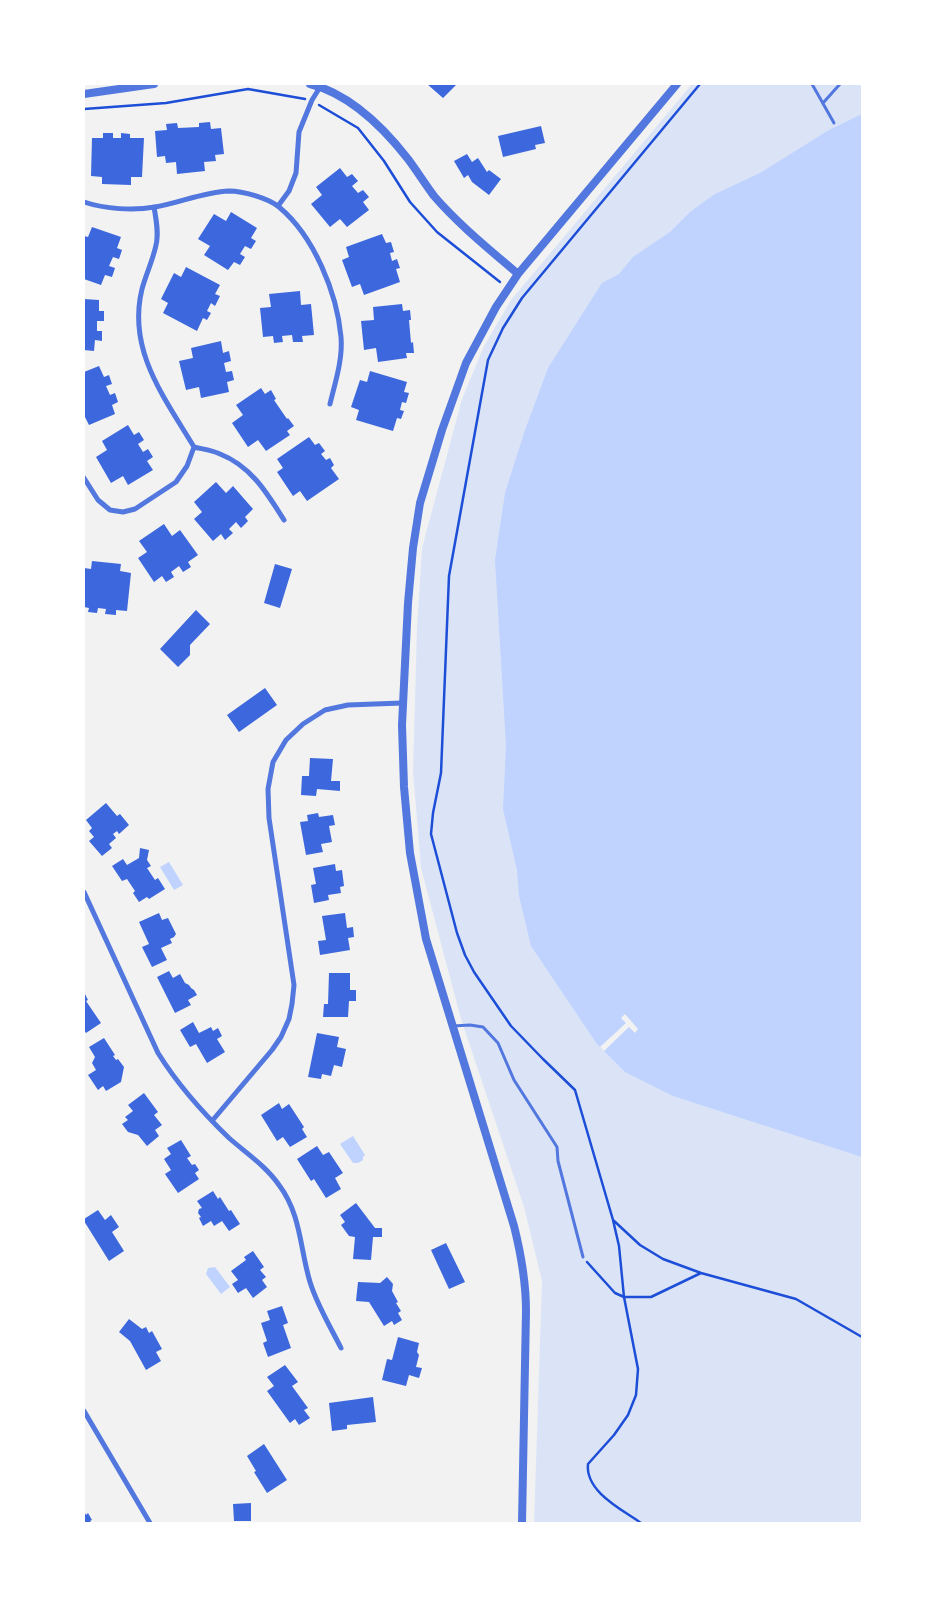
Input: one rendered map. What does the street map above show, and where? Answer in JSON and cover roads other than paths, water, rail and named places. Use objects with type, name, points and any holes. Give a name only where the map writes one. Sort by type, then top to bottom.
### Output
[{"type":"street","points":[[84,94],[154,84]]},
{"type":"street","points":[[310,84],[321,85],[366,114],[385,131],[409,160],[434,196],[464,227],[518,274]]},
{"type":"street","points":[[522,1523],[526,1285],[521,1253],[426,939],[410,853],[404,787],[402,703],[413,548],[420,503],[439,437],[466,362],[496,307],[518,274],[677,84]]},
{"type":"street","points":[[278,206],[289,190],[296,173],[299,132],[312,100],[321,85]]},
{"type":"street","points":[[84,202],[93,205],[123,208],[154,207],[230,191],[246,193],[278,206],[313,248],[324,272],[338,317],[342,339],[330,404]]},
{"type":"street","points":[[154,207],[157,225],[157,244],[142,289],[138,315],[141,343],[148,368],[194,447],[220,454],[237,463],[253,475],[284,520]]},
{"type":"street","points":[[84,478],[98,500],[110,510],[123,512],[135,509],[176,482],[188,466],[194,447]]},
{"type":"street","points":[[212,1121],[281,1037],[289,1019],[292,1004],[294,985],[269,818],[268,789],[273,762],[286,740],[303,724],[325,710],[348,705],[402,703]]},
{"type":"street","points":[[84,892],[158,1053],[172,1076],[212,1121],[264,1167],[279,1184],[289,1200],[296,1217],[311,1284],[322,1311],[342,1348]]},
{"type":"street","points":[[84,1411],[150,1523]]},
{"type":"lane","points":[[812,84],[834,123]]},
{"type":"lane","points":[[824,103],[840,84]]},
{"type":"lane","points":[[453,1026],[470,1025],[483,1027],[498,1042],[514,1080],[556,1147],[583,1257]]},
{"type":"water","points":[[862,114],[862,1157],[673,1096],[625,1072],[597,1044],[531,946],[519,896],[517,870],[503,809],[506,746],[495,560],[505,493],[525,430],[548,368],[602,283],[619,274],[633,257],[670,232],[690,212],[715,194],[760,173],[829,130]]},
{"type":"water","points":[[169,862],[183,885],[174,890],[160,867]]},
{"type":"water","points":[[353,1136],[365,1155],[363,1160],[358,1163],[353,1163],[340,1144]]},
{"type":"water","points":[[215,1267],[230,1287],[221,1294],[206,1274],[208,1268]]}]
